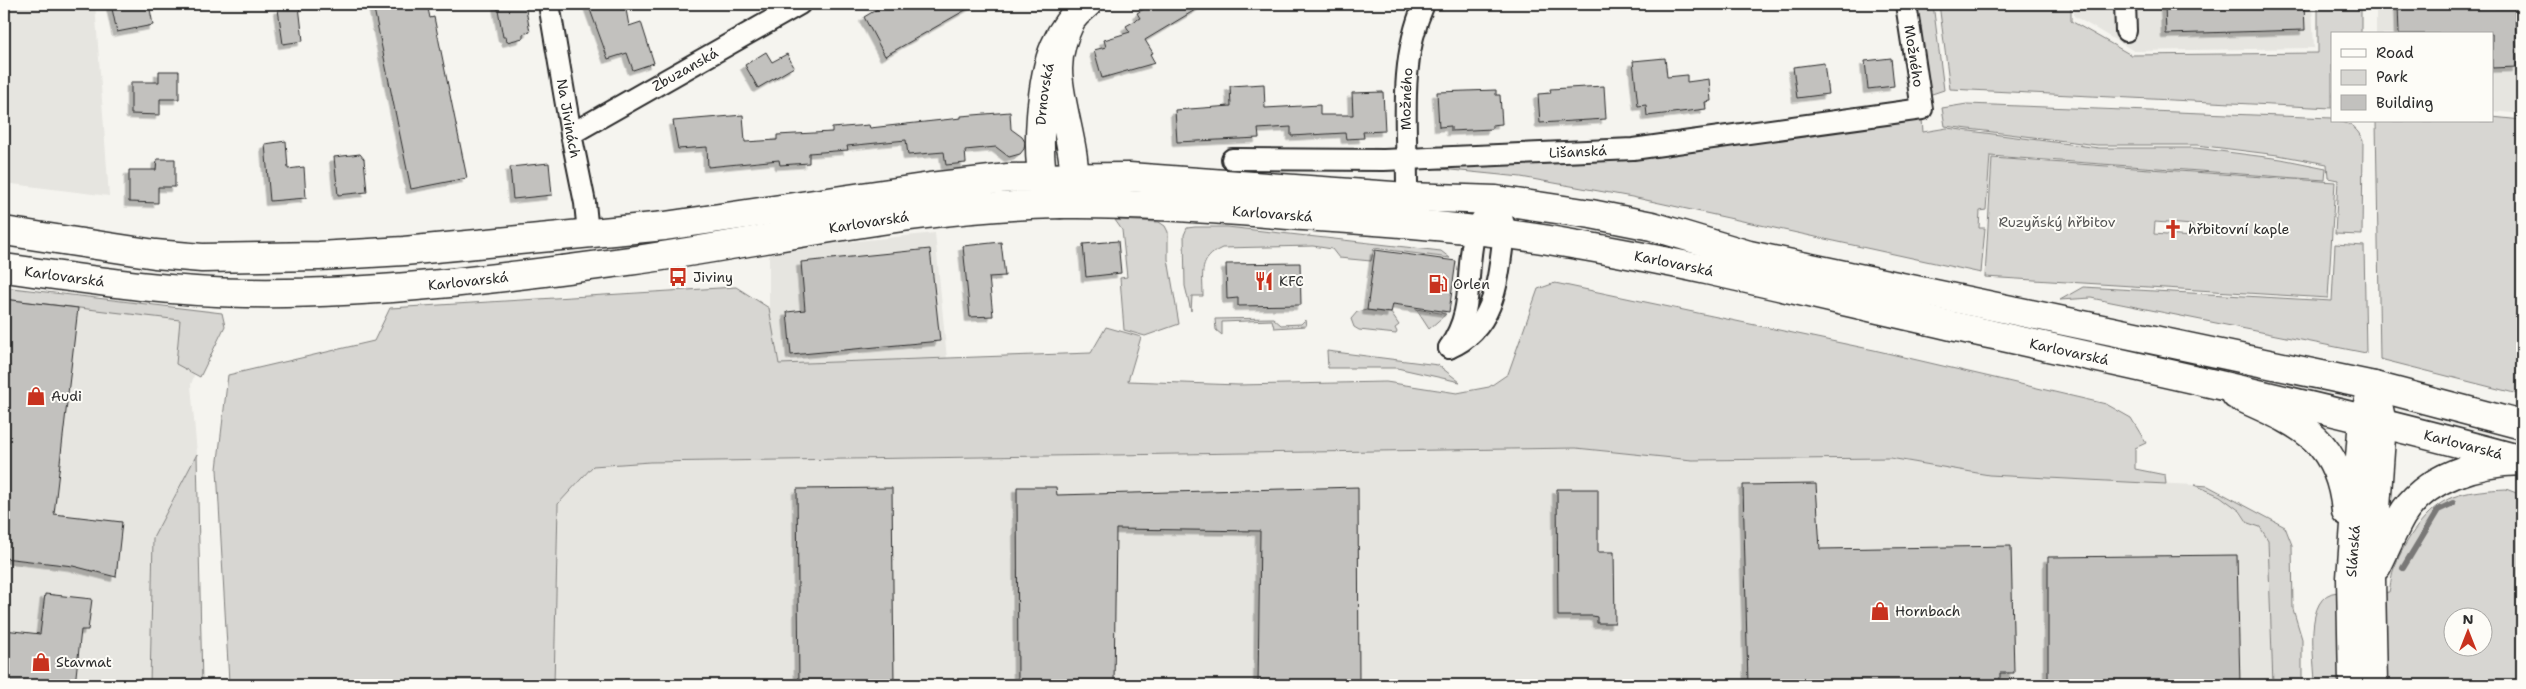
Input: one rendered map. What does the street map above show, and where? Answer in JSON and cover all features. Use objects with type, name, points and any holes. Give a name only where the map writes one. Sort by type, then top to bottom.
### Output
[{"type":"main road","name":"Drnovská","points":[[1074,176],[1061,100],[1058,69],[1061,46],[1080,11]]},
{"type":"main road","name":"Drnovská","points":[[1060,204],[1048,194],[1044,176],[1041,134],[1046,78],[1055,45],[1080,11]]},
{"type":"main road","name":"Karlovarská","points":[[4,231],[155,254],[257,258],[404,251],[737,217],[930,187],[1044,176],[1129,177],[1407,197],[1496,200],[1591,214],[1652,226],[1749,255],[2374,386],[2522,425]]},
{"type":"main road","points":[[1060,204],[1071,193],[1074,176]]},
{"type":"main road","name":"Karlovarská","points":[[4,268],[166,289],[242,293],[334,291],[490,279],[632,260],[922,215],[997,207],[1060,204],[1212,209],[1406,223],[1504,233],[1640,257],[2207,381],[2373,421],[2522,460]]},
{"type":"main road","points":[[2207,381],[2294,422],[2309,432],[2331,457],[2343,487],[2361,578]]},
{"type":"main road","name":"Slánská","points":[[2353,685],[2374,386]]},
{"type":"main road","points":[[2361,578],[2401,516],[2429,488],[2440,480],[2476,467],[2522,460]]},
{"type":"main road","name":"Slánská","points":[[2361,578],[2373,685]]},
{"type":"street","name":"Na Jivinách","points":[[549,4],[571,134],[585,202],[588,233]]},
{"type":"street","name":"Zbuzanská","points":[[571,134],[800,4]]},
{"type":"street","name":"Možného","points":[[1407,197],[1405,98],[1408,56],[1424,4]]},
{"type":"street","name":"Možného","points":[[1906,4],[1922,109]]},
{"type":"street","points":[[2125,4],[2126,31]]},
{"type":"street","name":"Lišanská","points":[[1232,159],[1406,159],[1633,149],[1922,109]]},
{"type":"street","points":[[1496,200],[1504,224],[1504,233],[1494,295],[1475,333],[1463,342],[1449,348],[1458,336],[1468,303],[1475,231],[1496,200]]},
{"type":"shaded area","points":[[4,4],[95,4],[109,196],[4,183]]},
{"type":"shaded area","points":[[2074,4],[2312,4],[2314,48],[2134,51],[2074,16]]},
{"type":"shaded area","points":[[2376,4],[2522,4],[2522,114],[2494,111],[2494,32],[2376,32]]},
{"type":"shaded area","points":[[935,233],[947,359],[778,364],[769,308],[769,250]]},
{"type":"shaded area","points":[[4,289],[214,311],[191,385],[197,454],[153,538],[150,685],[4,685]]},
{"type":"shaded area","points":[[1576,448],[1692,460],[1890,458],[1989,475],[2195,485],[2207,489],[2232,504],[2248,523],[2260,527],[2268,540],[2273,685],[554,685],[558,504],[593,466],[650,462]]},
{"type":"shaded area","points":[[229,682],[441,685],[229,685]]},
{"type":"green space","points":[[1912,4],[1933,4],[1944,90],[1926,96]]},
{"type":"green space","points":[[1939,4],[2071,4],[2071,21],[2131,55],[2318,53],[2318,4],[2361,4],[2361,32],[2331,32],[2331,108],[1950,89]]},
{"type":"green space","points":[[1967,104],[2331,118],[2331,122],[2343,122],[2351,126],[2358,132],[2363,141],[2362,235],[2335,234],[2338,180],[2328,178],[2327,164],[2278,155],[2197,145],[2097,145],[1945,126],[1942,108]]},
{"type":"green space","points":[[2494,117],[2522,120],[2522,395],[2380,359],[2376,122],[2494,122]]},
{"type":"green space","points":[[1922,119],[1923,132],[1947,128],[2099,148],[2196,148],[2281,159],[2326,168],[2325,180],[1990,156],[1986,210],[1980,211],[1979,228],[1985,228],[1981,273],[1632,197],[1521,177],[1421,167]]},
{"type":"green space","name":"Ruzyňský hřbitov","points":[[1992,158],[2335,182],[2328,298],[1985,277]],"holes":[[[2155,222],[2192,225],[2191,237],[2154,234]]]},
{"type":"green space","points":[[1115,220],[1159,222],[1165,226],[1168,232],[1168,259],[1179,324],[1145,336],[1124,330],[1120,278],[1127,277],[1122,230]]},
{"type":"green space","points":[[1227,227],[1441,251],[1450,258],[1374,248],[1371,261],[1339,258],[1332,249],[1313,246],[1222,248],[1214,252],[1205,262],[1203,296],[1192,296],[1191,311],[1185,286],[1184,235],[1187,228]]},
{"type":"green space","points":[[2335,244],[2364,246],[2366,353],[2091,298],[2060,300],[2083,287],[2332,301]]},
{"type":"green space","points":[[1555,283],[1874,350],[2106,404],[2131,418],[2146,443],[2135,448],[2135,469],[2165,475],[2166,484],[1989,475],[1890,458],[1692,460],[1576,448],[650,462],[593,466],[558,504],[554,685],[229,682],[217,469],[228,375],[374,341],[390,308],[736,287],[769,308],[779,364],[1091,353],[1106,327],[1141,337],[1128,381],[1238,385],[1386,382],[1457,393],[1489,387],[1508,374],[1538,289]]},
{"type":"green space","points":[[4,287],[222,313],[225,326],[200,377],[176,364],[180,320],[4,299]]},
{"type":"green space","points":[[1416,309],[1446,314],[1429,329]]},
{"type":"green space","points":[[1367,310],[1391,313],[1399,325],[1395,328],[1396,334],[1359,330],[1354,327],[1351,319],[1357,312]]},
{"type":"green space","points":[[1273,318],[1281,325],[1301,324],[1305,320],[1306,326],[1274,328],[1272,320],[1222,322],[1222,335],[1216,330],[1215,319]]},
{"type":"green space","points":[[1327,351],[1438,365],[1460,382],[1397,368],[1328,368]]},
{"type":"green space","points":[[197,454],[202,685],[150,685],[153,538]]},
{"type":"green space","points":[[2195,485],[2208,486],[2285,527],[2292,545],[2293,609],[2302,639],[2302,685],[2273,685],[2268,540],[2260,527],[2248,523],[2240,511],[2220,496]]},
{"type":"green space","points":[[2506,489],[2519,494],[2520,518],[2515,518],[2522,519],[2522,685],[2386,685],[2381,593],[2389,592],[2399,556],[2425,517],[2434,508],[2453,497],[2479,491]]},
{"type":"green space","points":[[2338,592],[2340,685],[2315,685],[2313,630],[2315,616],[2319,604],[2327,596]]},
{"type":"building","points":[[111,4],[149,4],[153,25],[117,32]]},
{"type":"building","points":[[373,4],[427,4],[430,18],[434,17],[467,178],[411,189]]},
{"type":"building","points":[[497,4],[525,4],[530,32],[523,34],[523,38],[507,42],[506,37],[503,37]]},
{"type":"building","points":[[588,4],[625,4],[629,26],[641,22],[654,63],[633,70],[627,53],[608,59]]},
{"type":"building","points":[[886,4],[976,4],[885,56],[864,17]]},
{"type":"building","points":[[1152,4],[1205,4],[1145,40],[1153,53],[1150,54],[1155,63],[1102,78],[1094,50],[1106,47],[1104,40],[1130,32],[1126,26],[1140,18],[1137,13]]},
{"type":"building","points":[[2165,4],[2304,4],[2305,30],[2166,34]]},
{"type":"building","points":[[2398,4],[2495,4],[2495,8],[2515,8],[2517,67],[2494,68],[2494,32],[2399,32]]},
{"type":"building","points":[[299,6],[303,41],[283,44],[278,9]]},
{"type":"building","points":[[766,52],[772,62],[787,54],[794,67],[758,88],[745,65]]},
{"type":"building","points":[[1665,58],[1667,77],[1687,75],[1687,82],[1709,79],[1711,101],[1705,102],[1706,109],[1647,116],[1646,105],[1638,106],[1633,61]]},
{"type":"building","points":[[1891,58],[1894,86],[1868,89],[1865,61]]},
{"type":"building","points":[[1824,63],[1828,94],[1797,98],[1793,67]]},
{"type":"building","points":[[159,71],[179,71],[179,99],[160,99],[160,115],[131,114],[131,82],[159,82]]},
{"type":"building","points":[[1264,84],[1265,108],[1320,105],[1320,115],[1353,115],[1352,93],[1383,92],[1385,131],[1363,132],[1364,138],[1346,139],[1345,133],[1291,136],[1291,127],[1258,129],[1259,138],[1177,142],[1175,110],[1231,106],[1230,86]]},
{"type":"building","points":[[1604,86],[1606,119],[1540,123],[1538,94],[1551,93],[1550,89]]},
{"type":"building","points":[[1496,90],[1496,95],[1500,95],[1502,124],[1492,125],[1492,129],[1451,131],[1451,126],[1439,127],[1437,92]]},
{"type":"building","points":[[1010,112],[1011,129],[1022,137],[1025,142],[1024,149],[1020,154],[1009,157],[996,147],[965,150],[966,163],[946,165],[944,152],[908,155],[906,140],[847,146],[848,150],[809,153],[809,163],[780,165],[779,160],[708,167],[707,147],[678,149],[673,121],[743,115],[745,142],[777,140],[777,135],[832,132],[832,128],[869,125],[870,128],[961,118],[961,116]]},
{"type":"building","points":[[286,141],[288,169],[304,167],[306,198],[270,201],[265,144]]},
{"type":"building","points":[[360,154],[364,159],[367,192],[338,195],[334,157]]},
{"type":"building","points":[[157,159],[175,159],[175,187],[158,187],[158,203],[129,202],[129,170],[156,170]]},
{"type":"building","points":[[549,163],[552,195],[513,199],[510,167]]},
{"type":"building","points":[[1118,241],[1121,273],[1086,277],[1083,244]]},
{"type":"building","points":[[1001,242],[1005,276],[989,277],[993,316],[970,317],[963,246]]},
{"type":"building","points":[[930,249],[940,341],[791,355],[787,312],[805,310],[801,262]]},
{"type":"building","points":[[1375,250],[1456,261],[1449,312],[1393,304],[1391,313],[1367,310]]},
{"type":"building","name":"KFC","points":[[1300,263],[1301,305],[1238,306],[1238,298],[1227,299],[1226,264]]},
{"type":"building","name":"Audi","points":[[4,299],[78,308],[54,514],[122,522],[116,577],[73,566],[4,558]]},
{"type":"building","name":"Hornbach","points":[[1816,484],[1820,549],[2011,546],[2014,673],[2000,673],[2000,685],[1748,685],[1743,485]]},
{"type":"building","points":[[1017,487],[1056,487],[1057,495],[1358,487],[1359,685],[1258,685],[1260,531],[1116,529],[1114,685],[1018,685]]},
{"type":"building","points":[[892,488],[894,685],[799,685],[797,489]]},
{"type":"building","points":[[1557,489],[1598,489],[1598,552],[1614,552],[1615,623],[1597,623],[1597,617],[1593,616],[1558,616]]},
{"type":"building","points":[[2237,555],[2240,685],[2048,685],[2048,557]]},
{"type":"building","name":"Stavmat","points":[[45,594],[92,599],[88,630],[81,630],[75,685],[4,685],[4,630],[40,634]]},
{"type":"waterway","points":[[2403,568],[2438,510],[2453,503]]},
{"type":"place","name":"hřbitovní kaple","points":[[2173,229]]},
{"type":"place","name":"Jiviny","points":[[678,277]]},
{"type":"place","name":"KFC","points":[[1264,281]]},
{"type":"place","name":"Orlen","points":[[1438,284]]},
{"type":"place","name":"Audi","points":[[36,396]]},
{"type":"place","name":"Hornbach","points":[[1880,611]]},
{"type":"place","name":"Stavmat","points":[[41,662]]}]
